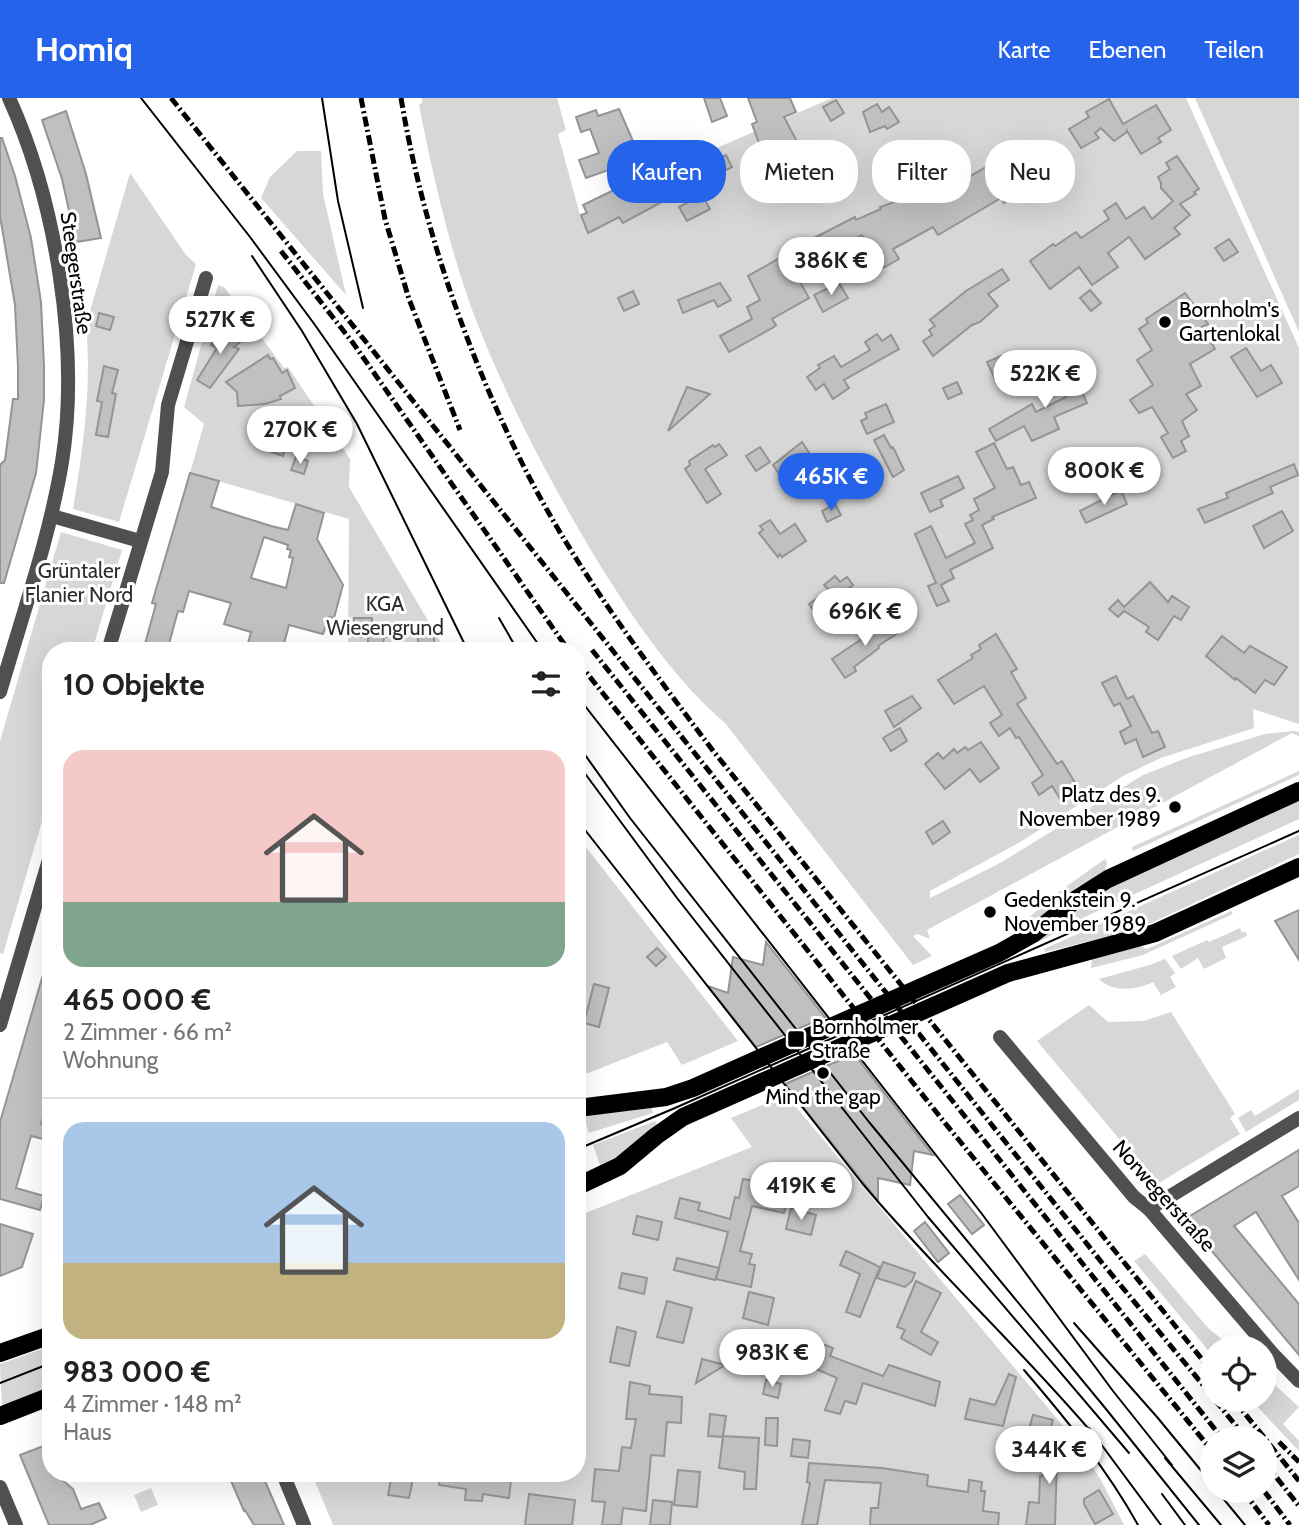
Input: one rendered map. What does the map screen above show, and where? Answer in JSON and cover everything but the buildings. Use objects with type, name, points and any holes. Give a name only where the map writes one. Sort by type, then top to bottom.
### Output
[{"type":"main road","points":[[586,1106],[666,1097],[693,1088],[999,953],[1033,934],[1078,898],[1108,879],[1299,791]]},
{"type":"main road","points":[[586,1182],[620,1166],[670,1125],[702,1108],[1008,973],[1155,933],[1299,867]]},
{"type":"main road","points":[[0,1353],[42,1338]]},
{"type":"main road","points":[[0,1416],[42,1400]]},
{"type":"street","name":"Steegerstraße","points":[[0,692],[52,516],[62,461],[67,402],[65,317],[43,195],[29,146],[9,98]]},
{"type":"street","points":[[111,642],[162,471],[169,405],[206,278]]},
{"type":"street","points":[[52,516],[139,541]]},
{"type":"street","points":[[0,1025],[6,978],[42,878]]},
{"type":"street","name":"Norwegerstraße","points":[[1000,1037],[1134,1197],[1150,1209],[1299,1381]]},
{"type":"street","points":[[1150,1209],[1299,1118]]},
{"type":"street","points":[[286,1482],[304,1525]]},
{"type":"street","points":[[0,1488],[16,1525]]},
{"type":"green space","points":[[422,98],[557,98],[566,130],[558,134],[580,215],[607,201],[726,203],[726,144],[832,98],[1186,98],[1299,348],[1299,724],[1253,709],[1254,728],[1161,758],[1123,776],[1022,841],[930,891],[930,898],[1000,863],[1143,775],[1189,757],[1265,734],[1294,731],[1299,732],[1299,736],[1292,733],[927,930],[930,939],[918,934],[913,936],[932,956],[913,965],[725,723],[687,686],[652,643],[575,523],[514,406],[474,315],[449,237],[436,185],[419,105]]},
{"type":"green space","points":[[1195,98],[1299,98],[1299,332]]},
{"type":"green space","points":[[297,151],[321,151],[323,194],[346,295],[261,198],[270,177]]},
{"type":"green space","points":[[130,173],[186,255],[196,264],[119,522],[73,509],[87,394],[86,325]]},
{"type":"green space","name":"KGA Wiesengrund","points":[[218,285],[224,287],[284,368],[288,367],[350,459],[349,487],[441,642],[348,642],[349,519],[190,473],[204,424],[184,407]]},
{"type":"green space","name":"Grüntaler Flanier Nord","points":[[61,532],[122,550],[95,642],[42,642],[42,822],[3,954],[0,953],[0,741]]},
{"type":"green space","points":[[1299,771],[1299,775],[1133,851],[1132,847]]},
{"type":"green space","points":[[1299,801],[1299,819],[1039,940],[1097,896],[1120,883]]},
{"type":"green space","points":[[1299,835],[1299,854],[1149,924],[1045,952],[1044,949]]},
{"type":"green space","points":[[586,847],[738,1041],[682,1065],[667,1042],[586,1074]]},
{"type":"green space","points":[[1105,859],[1107,863],[1104,873],[1076,888],[1037,920],[1028,924],[1025,921],[1057,893]]},
{"type":"green space","points":[[1231,911],[1233,914],[1143,955],[1091,968],[1092,959],[1138,945],[1147,949]]},
{"type":"green space","points":[[1240,928],[1247,936],[1222,947],[1226,958],[1204,969],[1198,958],[1181,969],[1172,956],[1207,940],[1209,942]]},
{"type":"green space","points":[[1165,959],[1175,973],[1170,977],[1176,987],[1161,995],[1153,982],[1125,989],[1111,987],[1099,979],[1150,965]]},
{"type":"green space","points":[[1089,1005],[1108,1022],[1144,1021],[1171,1012],[1235,1114],[1230,1118],[1240,1134],[1157,1184],[1037,1041]]},
{"type":"green space","points":[[1299,1089],[1299,1100],[1246,1132],[1238,1118],[1251,1110],[1255,1116]]},
{"type":"green space","points":[[786,1095],[1074,1439],[1101,1480],[1124,1525],[333,1525],[315,1482],[586,1482],[586,1213],[752,1147],[731,1118]]},
{"type":"green space","points":[[652,1107],[653,1113],[589,1133],[586,1114]]},
{"type":"green space","points":[[655,1121],[658,1125],[601,1168],[593,1145]]},
{"type":"green space","points":[[1145,1254],[1217,1335],[1200,1335],[1200,1340],[1134,1261]]},
{"type":"green space","points":[[42,1349],[42,1391],[2,1407],[0,1364]]},
{"type":"green space","points":[[1277,1387],[1299,1407],[1283,1424],[1299,1441],[1299,1451],[1262,1412],[1277,1412]]},
{"type":"green space","points":[[151,1488],[158,1505],[141,1512],[134,1495]]},
{"type":"tram line","points":[[141,98],[315,325],[537,642]]},
{"type":"tram line","points":[[322,98],[338,201],[363,308]]},
{"type":"tram line","points":[[252,256],[302,331],[357,424],[464,642]]},
{"type":"tram line","points":[[499,618],[513,642]]},
{"type":"tram line","points":[[586,707],[982,1214],[1113,1391],[1172,1465]]},
{"type":"tram line","points":[[586,756],[630,818],[869,1122],[1199,1525]]},
{"type":"tram line","points":[[586,775],[677,898],[928,1217],[1129,1453]]},
{"type":"tram line","points":[[586,831],[862,1183],[918,1247],[1036,1370],[1093,1434]]},
{"type":"tram line","points":[[586,1146],[1299,831]]},
{"type":"tram line","points":[[1074,1323],[1200,1469]]},
{"type":"tram line","points":[[0,1383],[42,1367]]},
{"type":"tram line","points":[[1024,1370],[1085,1445],[1138,1525]]},
{"type":"tram line","points":[[1089,1428],[1161,1525]]},
{"type":"tram line","points":[[1165,1458],[1221,1525]]},
{"type":"tram line","points":[[1162,1494],[1185,1525]]},
{"type":"tram line","points":[[1227,1503],[1245,1525]]},
{"type":"railway","points":[[171,98],[1103,1264],[1200,1381]]},
{"type":"railway","points":[[361,98],[385,219],[409,299],[460,430]]},
{"type":"railway","points":[[401,98],[421,192],[448,286],[465,332],[523,465],[588,577],[637,649],[714,752],[1200,1357]]},
{"type":"railway","points":[[281,251],[353,343],[563,642]]},
{"type":"railway","points":[[592,650],[1212,1426]]},
{"type":"railway","points":[[586,672],[945,1123],[1200,1436]]},
{"type":"railway","points":[[1225,1412],[1236,1426]]},
{"type":"railway","points":[[1244,1412],[1299,1481]]},
{"type":"railway","points":[[1279,1442],[1299,1462]]},
{"type":"railway","points":[[1277,1478],[1299,1506]]},
{"type":"railway","points":[[1252,1503],[1269,1525]]},
{"type":"railway","points":[[1273,1503],[1290,1525]]},
{"type":"place","name":"Bornholm's Gartenlokal","points":[[1165,322]]},
{"type":"place","name":"Platz des 9. November 1989","points":[[1175,807]]},
{"type":"place","name":"Gedenkstein 9. November 1989","points":[[990,912]]},
{"type":"place","name":"Bornholmer Straße","points":[[796,1039]]},
{"type":"place","name":"Mind the gap","points":[[823,1073]]}]
